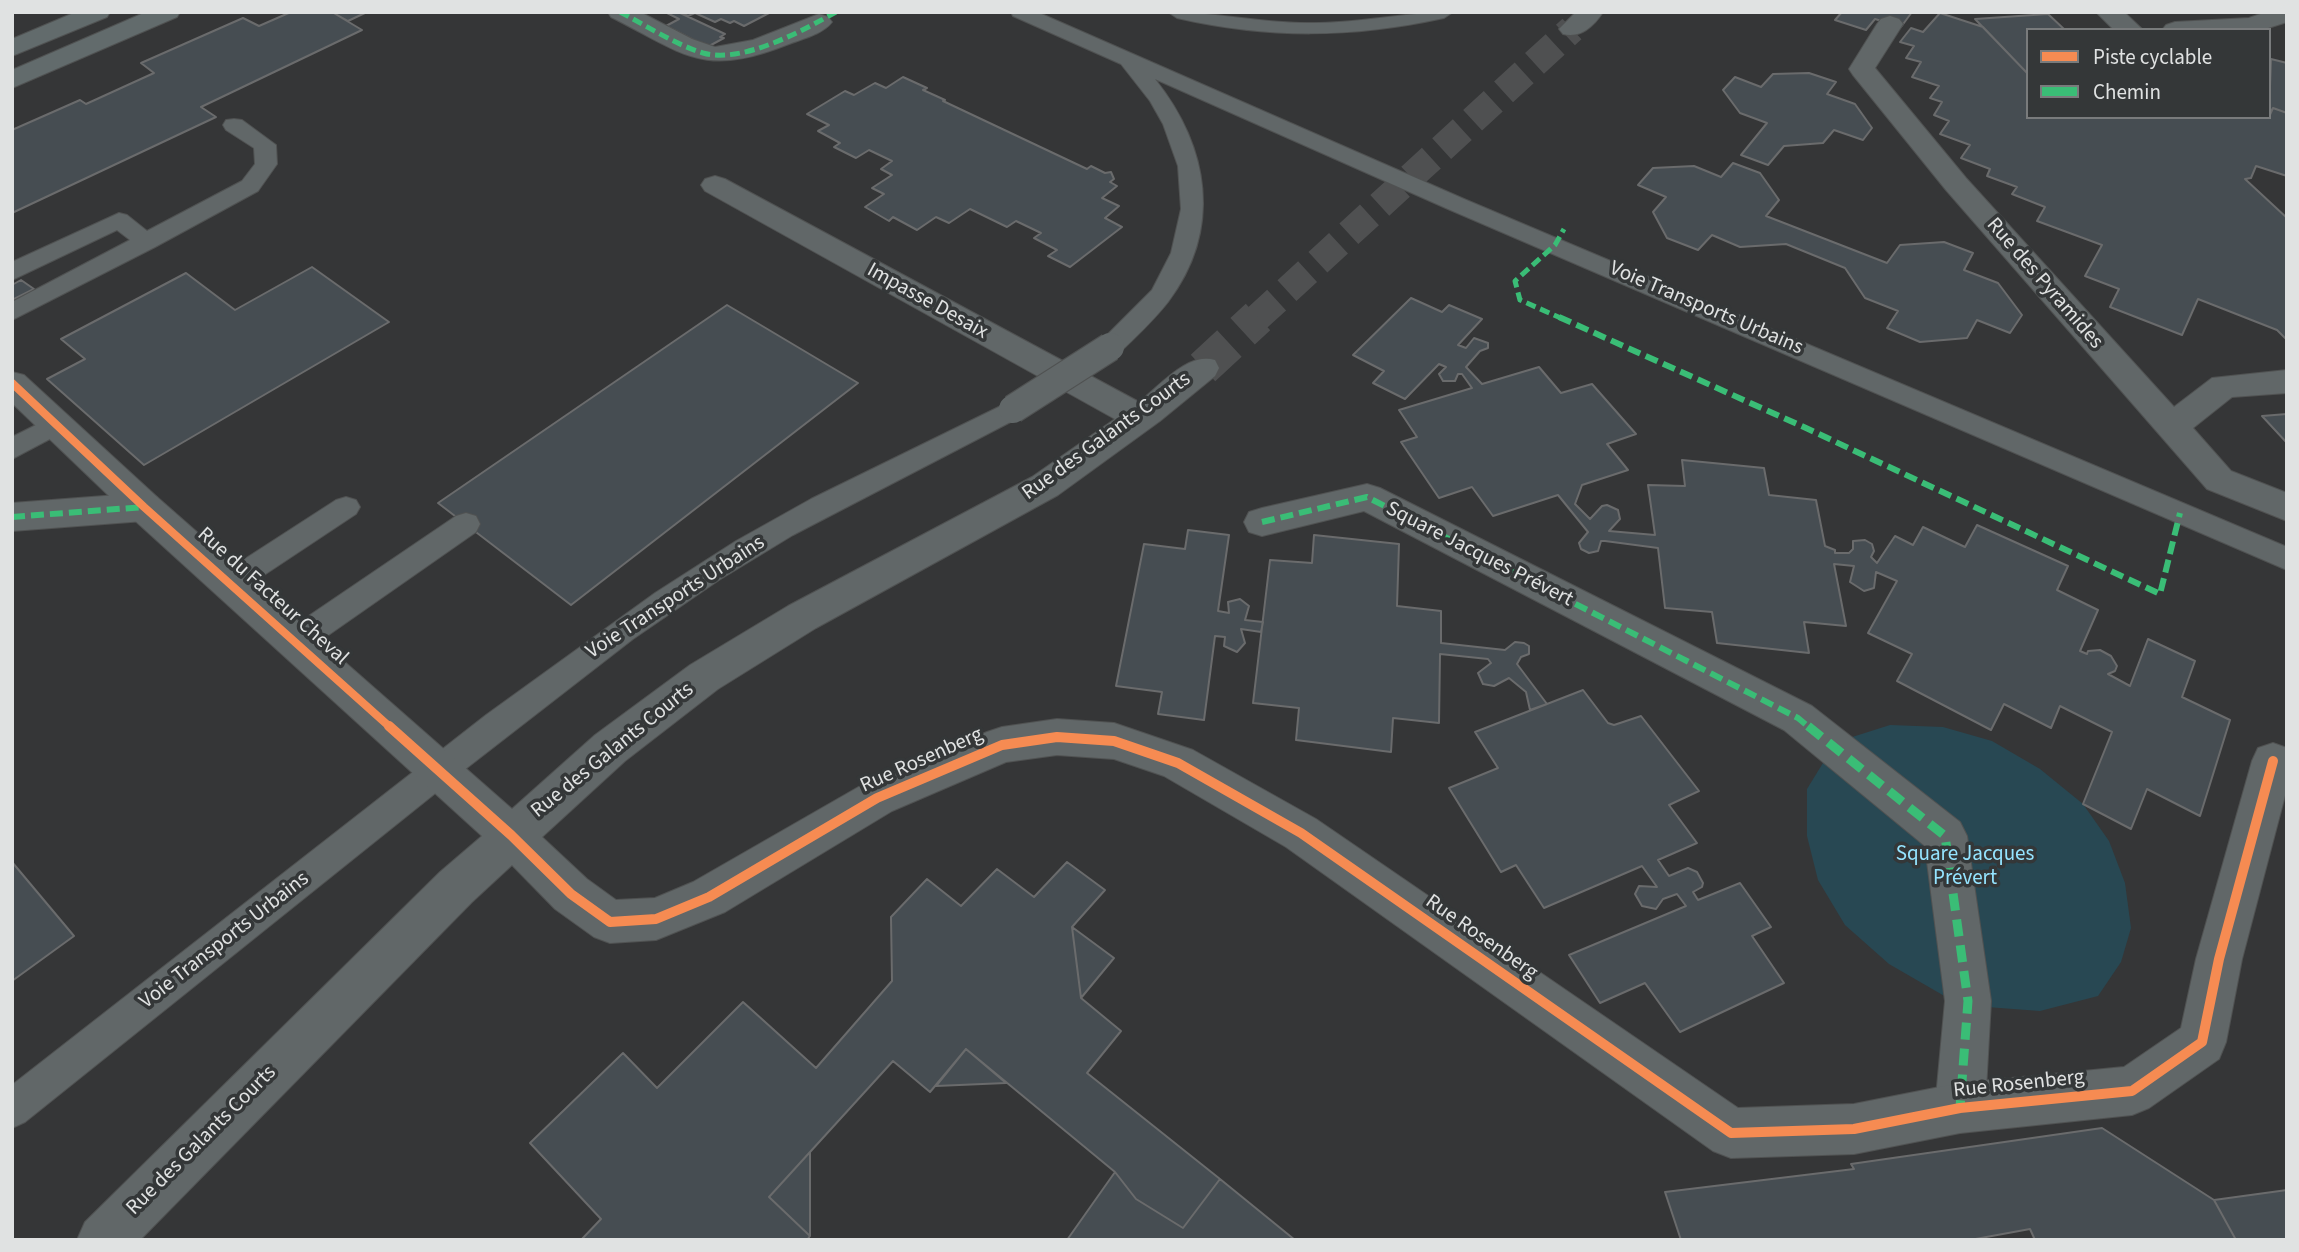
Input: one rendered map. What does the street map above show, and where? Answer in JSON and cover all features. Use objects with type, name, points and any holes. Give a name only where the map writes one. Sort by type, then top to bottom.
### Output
[{"type":"main road","points":[[12,48],[98,12]]},
{"type":"main road","points":[[12,80],[168,12]]},
{"type":"street","points":[[620,12],[707,54],[748,50],[790,36],[819,22]]},
{"type":"street","points":[[1572,29],[1591,12]]},
{"type":"street","points":[[2108,12],[2128,28]]},
{"type":"street","points":[[2205,28],[2251,25],[2287,14]]},
{"type":"street","name":"Rue des Pyramides","points":[[1891,24],[1862,69],[1956,184],[2219,480],[2287,508]]},
{"type":"street","name":"Impasse Desaix","points":[[715,185],[1140,418]]},
{"type":"street","name":"Rue des Galants Courts","points":[[103,1240],[511,835],[610,748],[704,677],[802,617],[1045,486],[1140,418],[1203,368]]},
{"type":"street","points":[[2171,428],[2224,386],[2287,381]]},
{"type":"street","name":"Rue du Facteur Cheval","points":[[12,383],[144,507],[511,835]]},
{"type":"street","name":"Square Jacques Prévert","points":[[1262,522],[1367,497],[1798,718],[1945,836],[1968,1001],[1960,1108]]},
{"type":"street","points":[[12,517],[144,507]]},
{"type":"street","name":"Rue Rosenberg","points":[[511,835],[571,894],[610,922],[656,919],[709,897],[877,798],[1002,745],[1057,737],[1114,741],[1178,763],[1301,833],[1731,1132],[1854,1129],[1960,1108],[2132,1091],[2203,1042],[2219,959],[2273,761]]},
{"type":"lane","name":"Voie Transports Urbains","points":[[1020,12],[1455,204],[2287,559]]},
{"type":"lane","points":[[1177,12],[1234,24],[1297,31],[1399,23],[1444,12]]},
{"type":"lane","name":"Voie Transports Urbains","points":[[12,1109],[557,677],[713,569],[814,511],[1013,409],[1110,347],[1144,314],[1173,276],[1191,227],[1194,188],[1183,144],[1162,103],[1127,57]]},
{"type":"lane","points":[[12,312],[250,186],[267,164],[265,145],[234,125]]},
{"type":"lane","points":[[12,272],[119,220],[147,242]]},
{"type":"lane","points":[[12,449],[56,424]]},
{"type":"lane","points":[[230,583],[346,507]]},
{"type":"lane","points":[[296,641],[466,524]]},
{"type":"green space","name":"Square Jacques Prévert","points":[[1890,725],[1943,727],[1992,741],[2040,769],[2083,804],[2109,841],[2125,883],[2131,928],[2121,962],[2098,996],[2040,1011],[1960,1005],[1889,964],[1845,925],[1818,880],[1807,836],[1807,789],[1823,763],[1846,739]]},
{"type":"building","points":[[291,12],[332,12],[362,30],[201,107],[216,117],[12,213],[12,130],[80,100],[86,104],[154,73],[141,63],[243,18],[259,26]]},
{"type":"building","points":[[332,12],[367,12],[348,21]]},
{"type":"building","points":[[678,12],[725,34],[720,37],[724,38],[711,45],[703,45],[666,26],[679,19],[667,13]]},
{"type":"building","points":[[680,12],[771,12],[744,26],[734,21],[730,23],[721,19],[715,22],[695,13],[688,16]]},
{"type":"building","points":[[1842,12],[1912,12],[1901,27],[1875,19],[1866,30],[1835,20]]},
{"type":"building","points":[[1940,13],[1983,27],[2026,72],[2026,119],[2271,119],[2273,108],[2287,113],[2287,176],[2256,166],[2251,178],[2245,179],[2287,218],[2287,340],[2277,330],[2198,299],[2182,335],[2110,307],[2119,289],[2085,276],[2102,245],[2037,221],[2045,207],[2012,194],[2017,187],[1987,176],[1990,169],[1961,158],[1970,145],[1940,134],[1949,121],[1934,115],[1942,102],[1930,98],[1939,86],[1912,77],[1921,62],[1906,58],[1914,46],[1900,42],[1911,28],[1923,32]]},
{"type":"building","points":[[2048,14],[2063,28],[2026,28],[2026,72],[1975,19]]},
{"type":"building","points":[[2271,59],[2287,63],[2287,113],[2273,108],[2271,111]]},
{"type":"building","points":[[1809,73],[1836,82],[1827,94],[1855,104],[1872,128],[1863,140],[1834,130],[1823,143],[1784,146],[1768,165],[1741,155],[1767,123],[1740,113],[1723,90],[1735,77],[1761,87],[1773,74]]},
{"type":"building","points":[[903,77],[927,88],[923,90],[945,100],[943,101],[1087,169],[1091,166],[1105,173],[1111,172],[1114,179],[1110,182],[1117,186],[1102,198],[1119,206],[1105,218],[1122,227],[1070,267],[1048,256],[1057,250],[1034,238],[1041,233],[1016,221],[1007,227],[970,209],[949,223],[936,217],[917,230],[893,217],[889,221],[865,207],[884,194],[872,188],[892,175],[881,169],[892,161],[869,150],[856,158],[834,147],[840,143],[818,131],[829,125],[807,114],[845,91],[854,95],[875,83],[886,88]]},
{"type":"building","points":[[1733,163],[1760,173],[1779,200],[1766,216],[1887,263],[1900,245],[1944,242],[1973,253],[1964,270],[1998,283],[2022,315],[2010,333],[1977,320],[1967,338],[1920,342],[1887,328],[1898,311],[1865,298],[1845,268],[1786,244],[1740,247],[1712,235],[1698,250],[1667,238],[1653,212],[1666,197],[1638,185],[1653,168],[1694,166],[1721,177]]},
{"type":"building","points":[[312,267],[389,322],[144,465],[47,379],[85,359],[61,339],[186,273],[235,310]]},
{"type":"building","points":[[21,280],[34,289],[12,300],[12,285]]},
{"type":"building","points":[[1411,298],[1442,312],[1449,305],[1482,319],[1458,345],[1466,348],[1474,338],[1488,343],[1488,348],[1480,351],[1466,367],[1482,384],[1539,367],[1561,393],[1592,384],[1636,434],[1607,444],[1628,470],[1582,485],[1575,504],[1590,519],[1602,506],[1607,505],[1618,510],[1620,519],[1609,531],[1655,535],[1648,485],[1685,486],[1682,460],[1764,468],[1769,495],[1816,500],[1825,546],[1835,550],[1835,553],[1849,553],[1853,549],[1853,541],[1865,540],[1872,544],[1874,551],[1871,557],[1877,563],[1895,536],[1913,545],[1923,527],[1965,547],[1977,525],[2068,566],[2057,590],[2098,610],[2080,651],[2087,654],[2088,651],[2100,650],[2111,656],[2117,666],[2115,671],[2108,674],[2130,686],[2148,639],[2195,661],[2182,697],[2230,720],[2200,816],[2147,789],[2131,829],[2083,804],[2112,732],[2060,706],[2051,728],[2004,704],[1991,730],[1897,681],[1912,654],[1868,633],[1897,581],[1876,572],[1874,588],[1864,591],[1850,582],[1854,566],[1834,564],[1846,626],[1804,622],[1809,653],[1717,643],[1712,612],[1665,608],[1658,548],[1601,541],[1598,551],[1589,553],[1581,549],[1579,543],[1588,532],[1558,495],[1493,516],[1472,487],[1439,498],[1401,442],[1417,437],[1399,410],[1472,388],[1462,374],[1458,374],[1455,381],[1443,381],[1439,374],[1446,367],[1439,364],[1405,399],[1373,383],[1384,371],[1353,355]]},
{"type":"building","points":[[727,305],[858,383],[571,605],[438,503]]},
{"type":"building","points":[[2287,414],[2287,443],[2262,416]]},
{"type":"building","points":[[1188,530],[1229,535],[1218,611],[1229,613],[1228,602],[1240,599],[1249,606],[1245,620],[1263,622],[1261,632],[1241,629],[1245,643],[1237,652],[1224,646],[1225,637],[1215,636],[1204,720],[1158,714],[1162,692],[1116,686],[1144,544],[1185,549]]},
{"type":"building","points":[[1314,535],[1399,544],[1397,606],[1441,611],[1441,643],[1505,650],[1515,642],[1529,646],[1529,654],[1521,657],[1517,664],[1547,704],[1530,710],[1526,692],[1509,678],[1494,686],[1483,684],[1478,673],[1491,663],[1488,659],[1440,654],[1439,723],[1393,718],[1391,752],[1296,740],[1299,708],[1253,703],[1270,560],[1312,563]]},
{"type":"building","points":[[1583,690],[1608,723],[1614,725],[1641,716],[1699,791],[1669,805],[1697,843],[1658,860],[1669,876],[1688,868],[1697,872],[1703,883],[1702,887],[1693,892],[1698,900],[1740,883],[1771,927],[1752,936],[1784,983],[1680,1032],[1645,983],[1600,1003],[1569,955],[1686,906],[1677,894],[1663,899],[1656,909],[1642,906],[1635,894],[1639,886],[1657,887],[1642,866],[1544,908],[1516,865],[1501,872],[1449,788],[1498,768],[1475,732]]},
{"type":"building","points":[[12,862],[74,936],[12,981]]},
{"type":"building","points":[[1067,862],[1105,890],[1072,927],[1081,998],[1121,1031],[1087,1073],[1220,1179],[1183,1228],[1136,1199],[1115,1172],[966,1049],[930,1092],[893,1061],[769,1197],[810,1236],[807,1240],[581,1240],[601,1219],[530,1143],[623,1053],[657,1088],[743,1002],[816,1068],[892,981],[891,917],[927,879],[961,906],[997,869],[1034,897]]},
{"type":"building","points":[[1072,927],[1114,958],[1081,998]]},
{"type":"building","points":[[966,1049],[1006,1083],[936,1086]]},
{"type":"building","points":[[2102,1128],[2214,1200],[2236,1240],[2035,1240],[2030,1229],[1970,1240],[1681,1240],[1665,1192],[1854,1169],[1851,1164]]},
{"type":"building","points":[[810,1152],[810,1236],[769,1197]]},
{"type":"building","points":[[1115,1172],[1136,1199],[1183,1228],[1220,1179],[1295,1240],[1067,1240]]},
{"type":"building","points":[[2287,1190],[2287,1240],[2236,1240],[2214,1200]]},
{"type":"tunnel","points":[[1256,319],[1572,29]]},
{"type":"tunnel","points":[[1203,368],[1258,317]]},
{"type":"marked path","points":[[620,12],[708,54],[757,48],[807,28],[836,12]]},
{"type":"marked path","points":[[1564,229],[1555,245],[1515,281],[1520,300],[1806,428],[2160,594],[2180,513]]},
{"type":"marked path","points":[[1262,522],[1367,497],[1798,718],[1945,836],[1968,1001],[1960,1108]]},
{"type":"marked path","points":[[12,517],[144,507]]},
{"type":"cycle path","points":[[12,383],[144,507],[511,835],[571,894],[610,922],[656,919],[709,897],[877,798],[1002,745],[1057,737],[1114,741],[1178,763],[1301,833],[1731,1133],[1854,1129],[1960,1108],[2132,1091],[2202,1042],[2219,959],[2273,761]]}]
